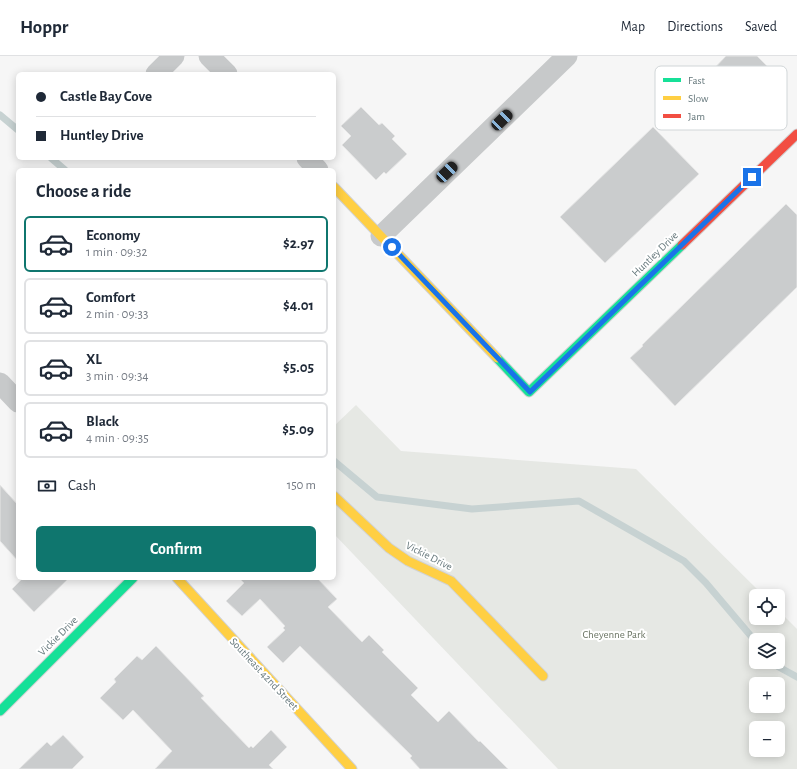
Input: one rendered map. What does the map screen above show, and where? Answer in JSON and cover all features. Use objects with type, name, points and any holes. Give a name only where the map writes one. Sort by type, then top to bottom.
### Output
[{"type":"street","points":[[158,72],[174,56]]},
{"type":"street","points":[[209,56],[225,72]]},
{"type":"street","points":[[336,189],[381,236],[567,56]]},
{"type":"street","name":"Huntley Drive","points":[[381,236],[530,392],[797,134]]},
{"type":"street","points":[[308,160],[316,168]]},
{"type":"street","points":[[0,383],[16,400]]},
{"type":"street","name":"Vickie Drive","points":[[336,498],[389,548],[408,560],[451,581],[543,676]]},
{"type":"street","name":"Vickie Drive","points":[[0,711],[131,580]]},
{"type":"street","name":"Southeast 42nd Street","points":[[178,580],[352,769]]},
{"type":"green space","name":"Cheyenne Park","points":[[356,405],[401,451],[636,469],[757,589],[749,589],[749,625],[785,625],[785,617],[797,629],[797,769],[558,769],[336,536],[336,424]]},
{"type":"building","points":[[726,56],[757,56],[767,66],[716,66]]},
{"type":"building","points":[[361,107],[379,125],[382,123],[395,136],[392,139],[407,154],[386,174],[384,172],[376,180],[342,145],[351,136],[341,126]]},
{"type":"building","points":[[653,127],[699,174],[605,263],[560,217]]},
{"type":"building","points":[[786,204],[797,215],[797,287],[675,406],[630,358]]},
{"type":"building","points":[[0,485],[16,503],[16,559],[0,541]]},
{"type":"building","points":[[21,580],[67,580],[34,612],[12,589]]},
{"type":"building","points":[[241,580],[319,580],[337,599],[328,607],[362,642],[369,635],[384,650],[382,652],[418,688],[411,695],[438,722],[449,711],[508,769],[420,769],[410,758],[412,756],[300,646],[283,663],[267,647],[285,630],[283,628],[285,626],[260,599],[242,616],[226,601],[244,583]]},
{"type":"building","points":[[156,646],[204,696],[201,698],[249,748],[251,746],[253,748],[271,730],[287,747],[269,765],[273,769],[155,769],[172,751],[133,710],[123,720],[100,698],[116,682],[114,679],[137,656],[142,660]]},
{"type":"building","points":[[63,735],[84,757],[72,769],[19,769],[47,742],[51,746]]},
{"type":"waterway","points":[[0,115],[16,128]]},
{"type":"waterway","points":[[53,160],[63,168]]},
{"type":"waterway","points":[[336,463],[377,497],[472,509],[579,501],[684,561],[706,583],[749,634]]},
{"type":"waterway","points":[[782,669],[797,677]]},
{"type":"traffic: fast","points":[[497,358],[529,392],[682,245]]},
{"type":"traffic: fast","points":[[0,711],[131,580]]},
{"type":"traffic: slow","points":[[336,189],[497,358]]},
{"type":"traffic: slow","points":[[336,498],[389,548],[408,561],[451,581],[543,676]]},
{"type":"traffic: slow","points":[[179,580],[352,769]]},
{"type":"traffic: jam","points":[[682,245],[797,134]]},
{"type":"route","points":[[392,247],[530,392],[752,177]]}]
